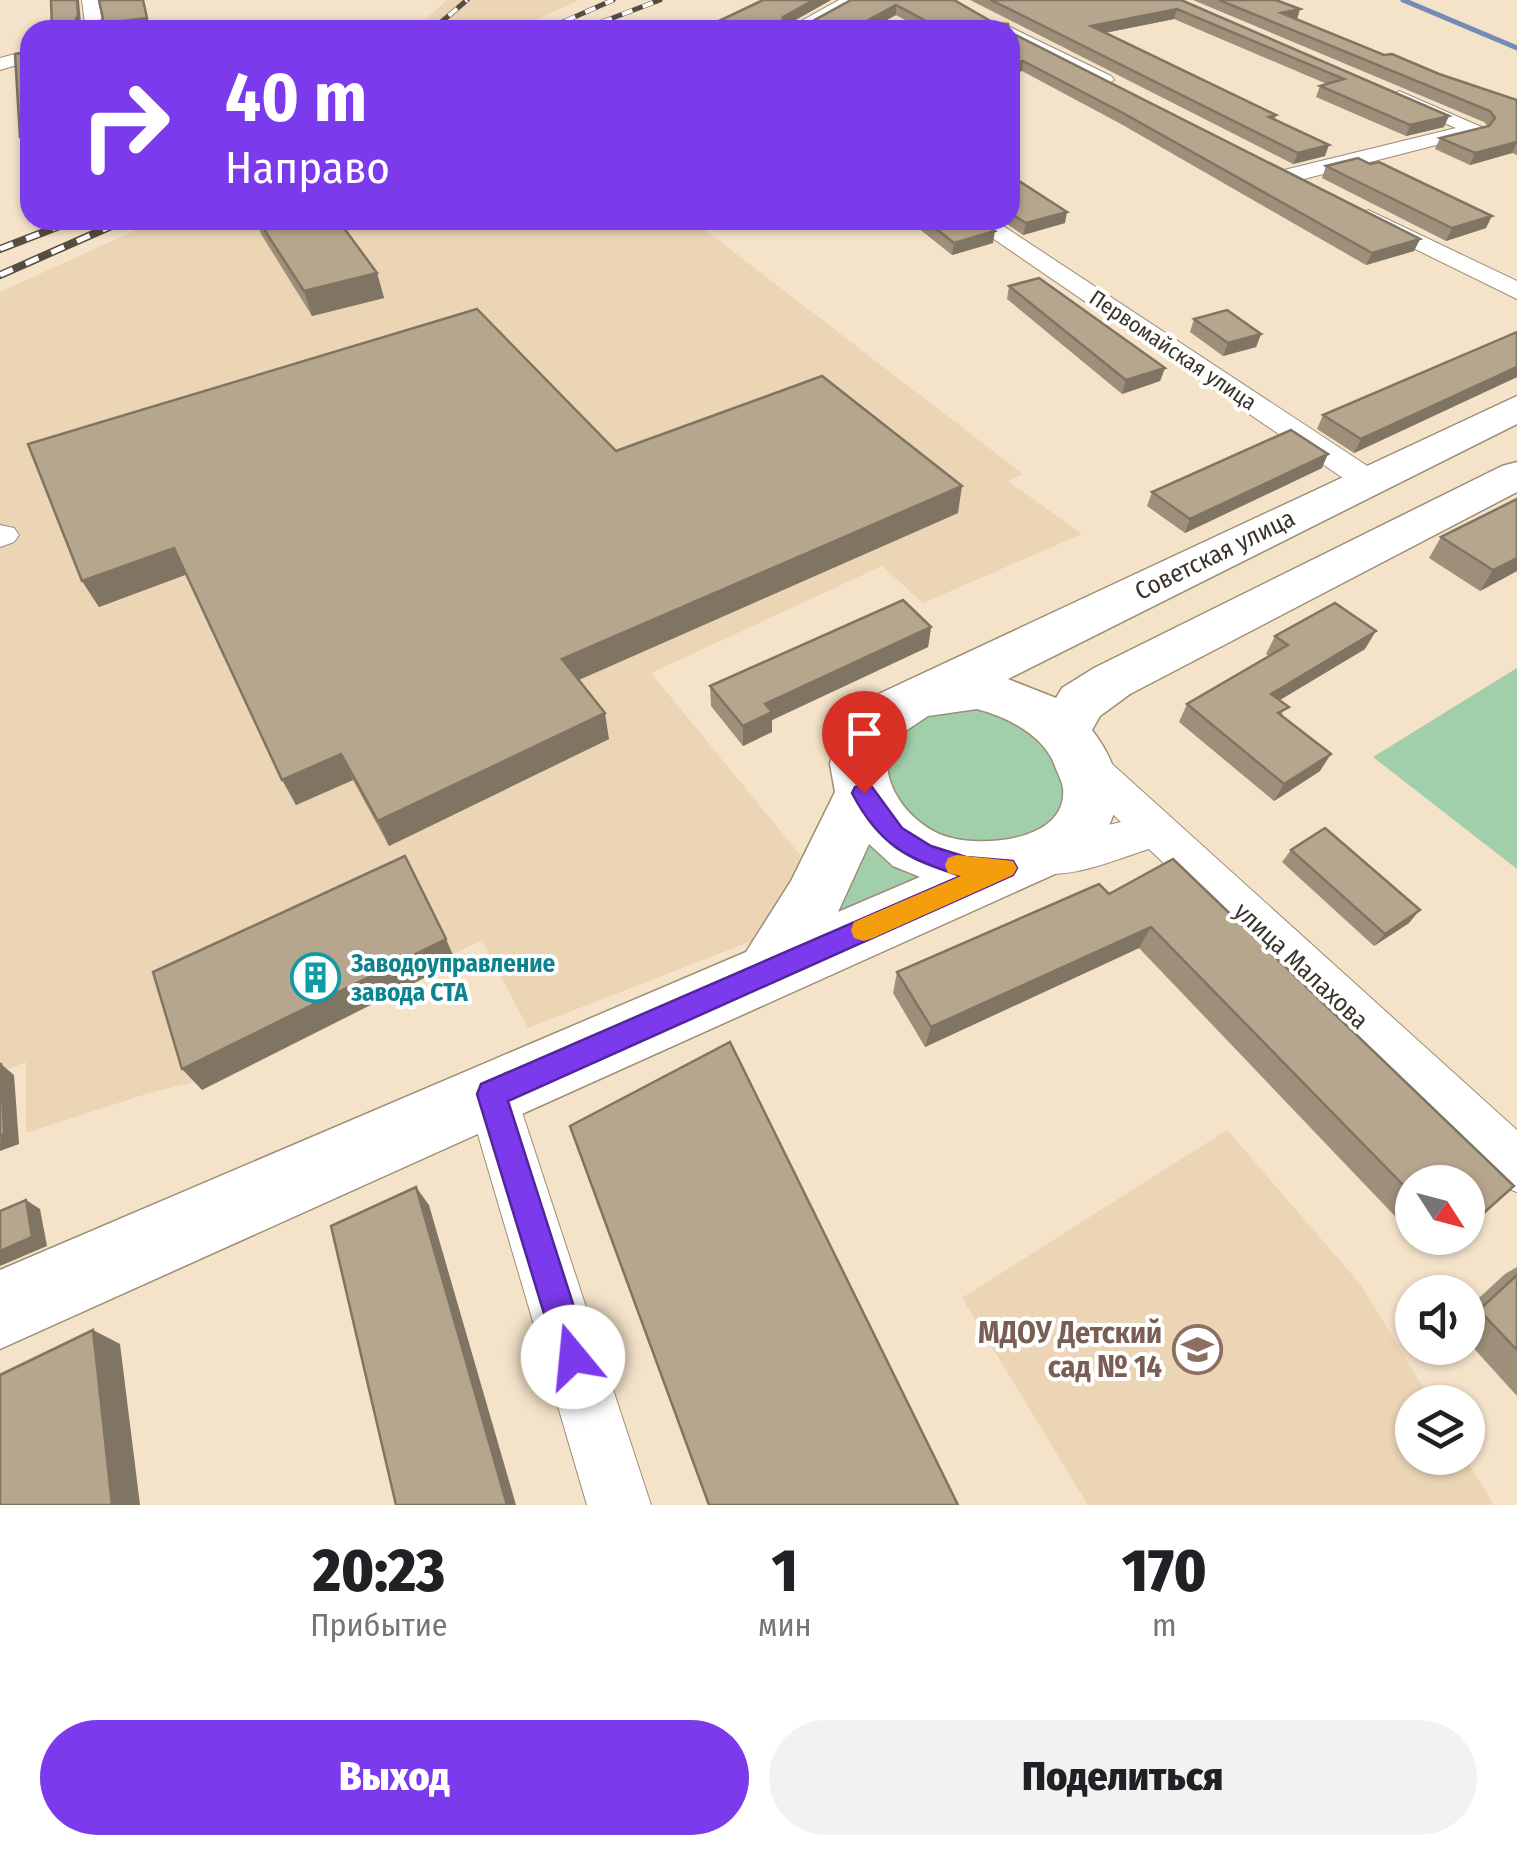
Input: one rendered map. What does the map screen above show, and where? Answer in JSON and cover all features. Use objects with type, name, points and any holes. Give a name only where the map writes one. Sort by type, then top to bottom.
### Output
[{"type":"main road","name":"Советская улица","points":[[769,971],[813,900],[864,793],[859,766],[871,730],[882,716],[911,698],[993,665],[1517,408]]},
{"type":"main road","points":[[0,1310],[1066,842],[1083,822],[1091,790],[1075,747],[1081,702],[1112,682],[1517,475]]},
{"type":"main road","name":"Советская улица","points":[[911,698],[936,691],[964,690],[1004,696],[1032,707],[1075,747]]},
{"type":"main road","points":[[864,793],[893,834],[924,854],[966,867],[1022,862]]},
{"type":"street","points":[[813,20],[852,0]]},
{"type":"street","points":[[1020,37],[1132,95]]},
{"type":"street","points":[[1320,193],[1280,172],[1476,129],[1382,90]]},
{"type":"street","points":[[1353,209],[1517,291]]},
{"type":"street","name":"Первомайская улица","points":[[993,230],[1368,480]]},
{"type":"street","name":"улица Малахова","points":[[1075,747],[1155,830],[1517,1166]]},
{"type":"street","points":[[1022,862],[1078,854],[1155,830]]},
{"type":"street","points":[[491,1094],[619,1505]]},
{"type":"shaded area","points":[[447,0],[579,0],[536,20],[425,20]]},
{"type":"shaded area","points":[[136,230],[705,230],[1023,474],[1008,481],[1082,534],[923,603],[882,566],[651,673],[801,856],[762,937],[528,1028],[482,940],[202,1080],[26,1133],[26,1062],[0,1072],[0,292]]},
{"type":"shaded area","name":"МДОУ Детский сад № 14","points":[[1227,1130],[1361,1285],[1395,1341],[1395,1365],[1410,1365],[1422,1385],[1395,1385],[1395,1475],[1475,1475],[1494,1505],[1088,1505],[962,1298]]},
{"type":"green space","points":[[1517,668],[1517,869],[1373,757]]},
{"type":"green space","points":[[976,705],[1017,716],[1066,770],[1063,801],[1052,820],[1035,833],[992,843],[946,835],[910,814],[891,784],[891,753],[907,726],[938,707]]},
{"type":"green space","points":[[865,832],[903,872],[934,884],[835,923]]},
{"type":"building","points":[[51,0],[77,0],[76,20],[52,20]]},
{"type":"building","points":[[99,0],[143,0],[147,18],[102,20]]},
{"type":"building","points":[[763,0],[814,0],[782,20],[721,20]]},
{"type":"building","points":[[851,0],[954,0],[989,20],[924,20],[896,5],[868,20],[814,20]]},
{"type":"building","points":[[991,0],[1181,0],[1449,116],[1410,125],[1320,86],[1344,79],[1177,9],[1091,26],[1276,115],[1269,117],[1329,145],[1298,153]]},
{"type":"building","points":[[1219,0],[1276,0],[1300,9],[1281,13],[1384,55],[1392,54],[1517,100],[1517,142],[1475,153],[1440,138],[1489,126],[1495,118],[1490,111]]},
{"type":"building","points":[[1020,37],[1420,239],[1372,253],[1020,62]]},
{"type":"building","points":[[20,53],[20,137],[15,54]]},
{"type":"building","points":[[1358,158],[1370,164],[1379,162],[1492,216],[1452,228],[1326,166]]},
{"type":"building","points":[[1020,181],[1067,212],[1026,223],[1020,219]]},
{"type":"building","points":[[264,230],[345,230],[377,273],[304,291]]},
{"type":"building","points":[[938,230],[995,231],[954,243]]},
{"type":"building","points":[[1039,278],[1165,368],[1126,380],[1009,286]]},
{"type":"building","points":[[477,309],[616,451],[822,376],[962,486],[562,659],[605,713],[378,821],[341,754],[282,780],[174,548],[82,581],[28,444]]},
{"type":"building","points":[[1227,310],[1261,334],[1228,343],[1194,319]]},
{"type":"building","points":[[1517,332],[1517,367],[1361,439],[1323,415]]},
{"type":"building","points":[[1291,430],[1328,454],[1190,519],[1152,492]]},
{"type":"building","points":[[1517,499],[1517,558],[1493,570],[1441,537]]},
{"type":"building","points":[[903,600],[931,627],[765,704],[772,712],[743,726],[710,686]]},
{"type":"building","points":[[1335,603],[1376,631],[1271,694],[1289,707],[1278,713],[1331,754],[1284,784],[1187,704],[1288,645],[1275,636]]},
{"type":"building","points":[[1325,828],[1420,910],[1385,934],[1291,850]]},
{"type":"building","name":"Заводоуправление завода СТА","points":[[405,856],[446,939],[182,1069],[153,972]]},
{"type":"building","points":[[1173,859],[1514,1186],[1485,1212],[1485,1165],[1395,1165],[1395,1177],[1151,927],[931,1027],[897,972],[1099,884],[1109,894]]},
{"type":"building","points":[[730,1042],[958,1505],[709,1505],[570,1126]]},
{"type":"building","points":[[0,1064],[4,1134],[0,1136]]},
{"type":"building","points":[[416,1187],[507,1505],[396,1505],[331,1226]]},
{"type":"building","points":[[26,1200],[32,1237],[0,1251],[0,1211]]},
{"type":"building","points":[[1517,1275],[1517,1350],[1485,1316],[1485,1304]]},
{"type":"building","points":[[93,1330],[112,1505],[0,1505],[0,1375]]},
{"type":"waterway","points":[[1403,0],[1517,48]]},
{"type":"railway","points":[[444,20],[467,0]]},
{"type":"railway","points":[[568,20],[613,0]]},
{"type":"railway","points":[[607,20],[660,0]]},
{"type":"railway","points":[[0,249],[49,230]]},
{"type":"railway","points":[[0,275],[102,230]]},
{"type":"slow traffic","points":[[864,930],[1004,868],[957,865]]},
{"type":"place","name":"Заводоуправление завода СТА","points":[[316,978]]},
{"type":"place","name":"МДОУ Детский сад № 14","points":[[1197,1350]]},
{"type":"route","points":[[573,1357],[491,1094],[1004,868],[966,867],[924,854],[893,834],[864,793]]}]
